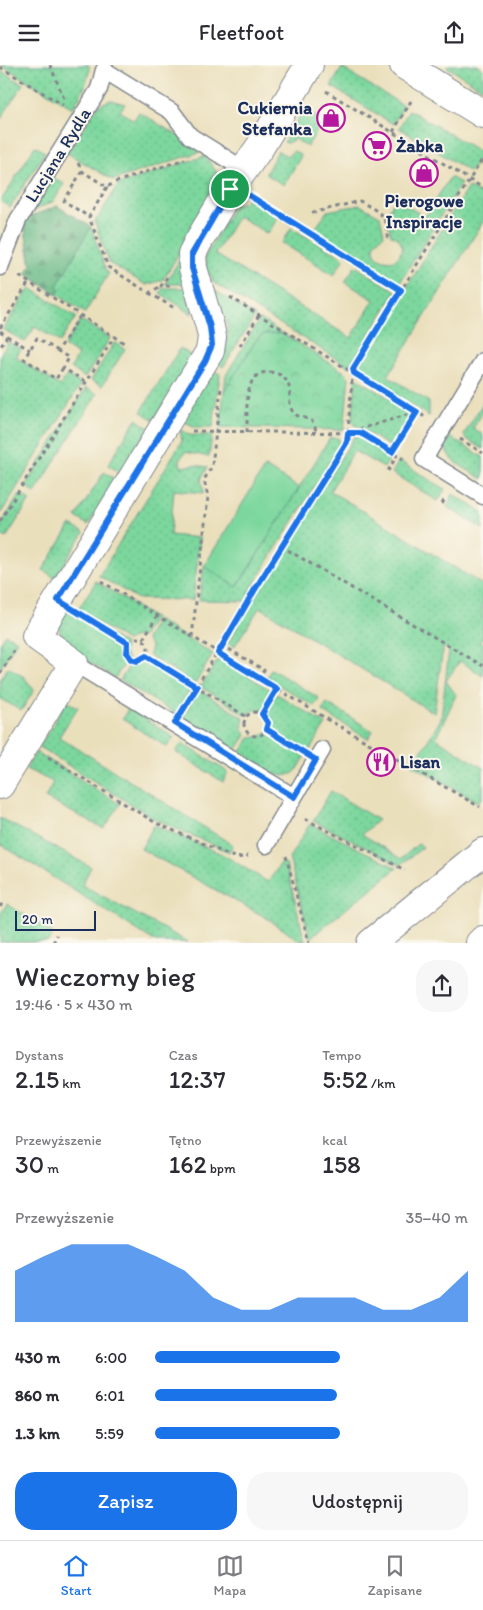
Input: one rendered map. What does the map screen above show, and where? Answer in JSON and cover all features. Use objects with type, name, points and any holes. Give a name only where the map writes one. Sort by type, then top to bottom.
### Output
[{"type":"street","points":[[0,785],[74,663],[36,636],[210,351],[212,337],[192,268],[192,254],[236,179],[260,147],[309,65]]},
{"type":"street","points":[[404,65],[483,114]]},
{"type":"street","points":[[376,941],[483,851]]},
{"type":"lane","name":"Lucjana Rydla","points":[[1,266],[18,220],[99,89],[104,68],[172,112],[190,135],[213,150],[236,179]]},
{"type":"lane","points":[[483,361],[424,459],[483,496]]},
{"type":"lane","points":[[74,663],[175,723],[291,803]]},
{"type":"lane","points":[[266,845],[319,755]]},
{"type":"path","points":[[0,67],[68,109],[50,65]]},
{"type":"path","points":[[323,89],[483,188]]},
{"type":"path","points":[[393,132],[413,98]]},
{"type":"path","points":[[89,217],[107,187],[116,182],[213,150]]},
{"type":"path","points":[[61,152],[80,164],[82,171],[107,187]]},
{"type":"path","points":[[175,723],[347,442],[353,369],[483,158]]},
{"type":"path","points":[[82,171],[64,201],[89,217],[108,267],[181,312]]},
{"type":"path","points":[[236,179],[242,191],[401,290]]},
{"type":"path","points":[[312,213],[360,201],[383,215],[388,242]]},
{"type":"path","points":[[1,266],[127,345]]},
{"type":"path","points":[[29,282],[0,330],[7,337],[30,350]]},
{"type":"path","points":[[149,293],[161,286]]},
{"type":"path","points":[[239,347],[259,315]]},
{"type":"path","points":[[58,351],[80,316]]},
{"type":"path","points":[[267,320],[483,453]]},
{"type":"path","points":[[0,348],[7,337]]},
{"type":"path","points":[[0,521],[114,337]]},
{"type":"path","points":[[37,338],[69,358],[56,379],[24,359],[30,350],[37,338]]},
{"type":"path","points":[[63,368],[86,382]]},
{"type":"path","points":[[247,432],[249,388],[255,377],[268,372],[278,374],[287,380],[291,391],[292,410],[298,416],[311,420],[315,426],[316,433]]},
{"type":"path","points":[[192,637],[208,497],[204,480],[212,466],[221,388]]},
{"type":"path","points":[[348,433],[417,412]]},
{"type":"path","points":[[392,452],[417,412]]},
{"type":"path","points":[[194,431],[360,433],[405,460]]},
{"type":"path","points":[[388,471],[397,455]]},
{"type":"path","points":[[282,546],[483,666]]},
{"type":"path","points":[[101,581],[277,689],[480,807]]},
{"type":"path","points":[[58,600],[128,643]]},
{"type":"path","points":[[143,639],[157,616]]},
{"type":"path","points":[[133,639],[143,639],[148,647],[146,656],[137,661],[131,659],[127,653],[128,643],[133,639]]},
{"type":"path","points":[[222,645],[264,670],[259,678]]},
{"type":"path","points":[[0,674],[16,649]]},
{"type":"path","points":[[146,656],[247,717]]},
{"type":"path","points":[[262,714],[277,689]]},
{"type":"path","points":[[256,712],[262,714],[268,723],[261,735],[249,734],[244,725],[247,717],[256,712]]},
{"type":"path","points":[[266,729],[319,755]]},
{"type":"path","points":[[43,754],[156,823],[236,858],[260,855],[266,845],[286,857],[309,943]]},
{"type":"path","points":[[291,803],[404,870]]},
{"type":"path","points":[[0,907],[3,902]]},
{"type":"path","points":[[53,943],[57,935]]},
{"type":"green space","points":[[1,65],[89,65],[89,71],[84,87],[73,108]]},
{"type":"green space","points":[[448,65],[477,65],[483,69],[483,89],[447,67]]},
{"type":"green space","points":[[342,68],[404,106],[393,124],[331,86]]},
{"type":"green space","points":[[0,70],[23,84],[0,120]]},
{"type":"green space","points":[[110,100],[125,104],[120,111],[134,120],[139,112],[203,151],[113,180],[67,153],[98,106]]},
{"type":"green space","points":[[304,109],[323,121],[307,147],[295,139],[287,143],[284,142]]},
{"type":"green space","points":[[409,110],[482,153],[470,172],[399,128]]},
{"type":"green space","points":[[35,146],[45,152],[10,208],[1,201]]},
{"type":"green space","points":[[278,151],[287,156],[294,151],[301,156],[284,185],[266,173]]},
{"type":"green space","points":[[205,156],[216,171],[218,183],[211,200],[163,280],[146,285],[109,263],[95,222],[119,184]]},
{"type":"green space","points":[[53,177],[64,184],[54,201],[31,212]]},
{"type":"green space","points":[[450,177],[461,183],[399,284],[314,231],[327,211],[360,205],[380,216],[384,235],[375,244],[375,253],[382,259],[388,261],[395,260],[402,250],[402,246],[399,239],[391,235],[386,215],[395,199],[425,217]]},
{"type":"green space","points":[[468,187],[483,195],[483,222],[388,376],[429,402],[429,416],[356,370]]},
{"type":"green space","points":[[247,198],[278,217],[268,234],[238,216],[215,254],[351,338],[374,300],[345,282],[355,266],[396,291],[350,367],[214,283],[206,267],[205,257],[234,205],[245,202]]},
{"type":"green space","points":[[57,206],[91,227],[106,271],[109,273],[85,313],[26,274],[31,265],[24,224]]},
{"type":"green space","points":[[57,206],[91,227],[57,286],[60,290],[57,294],[26,274],[31,265],[24,224],[27,218]]},
{"type":"green space","points":[[291,228],[344,258],[334,275],[282,243]]},
{"type":"green space","points":[[185,251],[188,284],[165,284]]},
{"type":"green space","points":[[30,288],[76,317],[60,342],[35,327],[25,342],[3,329]]},
{"type":"green space","points":[[163,288],[187,288],[192,314],[160,293]]},
{"type":"green space","points":[[212,289],[255,316],[223,367],[216,362],[216,359],[226,341],[228,329],[224,315],[210,290]]},
{"type":"green space","points":[[260,319],[282,333],[264,334],[257,339],[224,392],[226,375]]},
{"type":"green space","points":[[81,320],[110,338],[85,378],[71,368],[78,355],[64,346]]},
{"type":"green space","points":[[282,333],[343,371],[349,377],[344,430],[220,427],[224,392],[257,339],[264,334]]},
{"type":"green space","points":[[8,342],[21,349],[16,357],[60,386],[67,375],[81,384],[0,515],[0,355]]},
{"type":"green space","points":[[115,342],[125,349],[102,386],[91,380]]},
{"type":"green space","points":[[180,348],[193,357],[154,420],[141,412]]},
{"type":"green space","points":[[209,368],[220,374],[213,427],[196,427],[180,420]]},
{"type":"green space","points":[[356,378],[411,411],[411,415],[392,445],[389,446],[355,425],[352,421]]},
{"type":"green space","points":[[86,388],[97,394],[35,493],[25,486]]},
{"type":"green space","points":[[483,403],[483,412],[473,428],[483,435],[483,449],[465,438],[464,434]]},
{"type":"green space","points":[[136,419],[149,428],[121,473],[108,465]]},
{"type":"green space","points":[[180,430],[191,435],[212,435],[209,457],[185,452],[180,459],[181,467],[194,465],[208,467],[201,479],[204,493],[174,490],[170,535],[200,538],[193,600],[138,599],[99,576],[182,441]]},
{"type":"green space","points":[[446,434],[450,436],[449,438],[483,457],[483,479],[461,466],[450,456],[446,450]]},
{"type":"green space","points":[[354,437],[362,437],[391,455],[384,468],[354,451],[330,491],[483,585],[483,637],[480,642],[483,643],[483,676],[460,661],[446,681],[456,695],[436,738],[483,768],[483,798],[478,802],[413,765],[441,719],[449,650],[443,647],[434,713],[260,607],[234,647],[228,643],[258,591]]},
{"type":"green space","points":[[330,438],[338,438],[341,444],[252,587],[246,601],[199,600],[204,566],[238,586]]},
{"type":"green space","points":[[399,461],[445,489],[438,501],[392,473]]},
{"type":"green space","points":[[265,467],[299,488],[237,587],[204,566]]},
{"type":"green space","points":[[104,472],[116,480],[88,525],[76,517]]},
{"type":"green space","points":[[20,494],[30,500],[6,538],[0,534],[0,526]]},
{"type":"green space","points":[[453,494],[483,513],[483,529],[447,507]]},
{"type":"green space","points":[[71,525],[84,533],[55,578],[43,570]]},
{"type":"green space","points":[[96,581],[154,618],[142,637],[137,636],[127,641],[78,610]]},
{"type":"green space","points":[[62,606],[125,644],[124,653],[128,659],[115,678],[67,648],[58,626]]},
{"type":"green space","points":[[157,620],[213,654],[195,684],[149,655],[151,646],[146,639]]},
{"type":"green space","points":[[5,634],[17,640],[0,669],[0,643]]},
{"type":"green space","points":[[147,658],[193,686],[176,714],[120,680],[132,662],[142,662]]},
{"type":"green space","points":[[219,658],[274,692],[262,711],[254,710],[246,715],[201,687]]},
{"type":"green space","points":[[8,667],[24,677],[34,690],[21,711],[0,698],[0,680]]},
{"type":"green space","points":[[271,669],[319,698],[314,706],[267,678]]},
{"type":"green space","points":[[199,690],[244,718],[242,727],[246,735],[235,752],[182,718]]},
{"type":"green space","points":[[277,694],[326,724],[308,753],[269,728],[269,720],[265,713]]},
{"type":"green space","points":[[67,701],[78,707],[59,737],[233,845],[229,852],[153,818],[39,747]]},
{"type":"green space","points":[[327,703],[373,731],[368,739],[322,711]]},
{"type":"green space","points":[[128,709],[174,737],[167,747],[122,719]]},
{"type":"green space","points":[[267,732],[305,756],[297,770],[283,776],[275,774],[239,755],[250,737],[259,737]]},
{"type":"green space","points":[[182,743],[228,772],[223,782],[176,752]]},
{"type":"green space","points":[[36,752],[120,804],[104,829],[45,798],[53,782],[26,769]]},
{"type":"green space","points":[[331,791],[378,820],[362,834],[401,859],[418,844],[423,847],[400,865],[313,821]]},
{"type":"green space","points":[[0,818],[91,867],[82,885],[188,942],[156,942],[0,844]]},
{"type":"green space","points":[[310,824],[397,868],[310,938],[289,858]]},
{"type":"green space","points":[[154,825],[222,854],[268,882],[281,863],[286,864],[305,942],[302,942],[265,917],[141,849]]},
{"type":"green space","points":[[7,904],[53,933],[48,942],[0,942],[0,915]]},
{"type":"place","name":"Cukiernia Stefanka","points":[[331,118]]},
{"type":"place","name":"Żabka","points":[[377,146]]},
{"type":"place","name":"Pierogowe Inspiracje","points":[[424,173]]},
{"type":"place","name":"Lisan","points":[[381,762]]},
{"type":"route","points":[[230,189],[242,191],[401,290],[353,369],[354,373],[417,412],[392,452],[360,433],[348,433],[347,442],[254,591],[218,653],[277,689],[262,714],[268,723],[266,729],[316,760],[294,797],[175,723],[197,687],[146,656],[137,661],[131,659],[126,650],[128,643],[58,600],[210,351],[212,337],[192,268],[192,254],[230,189]]}]
